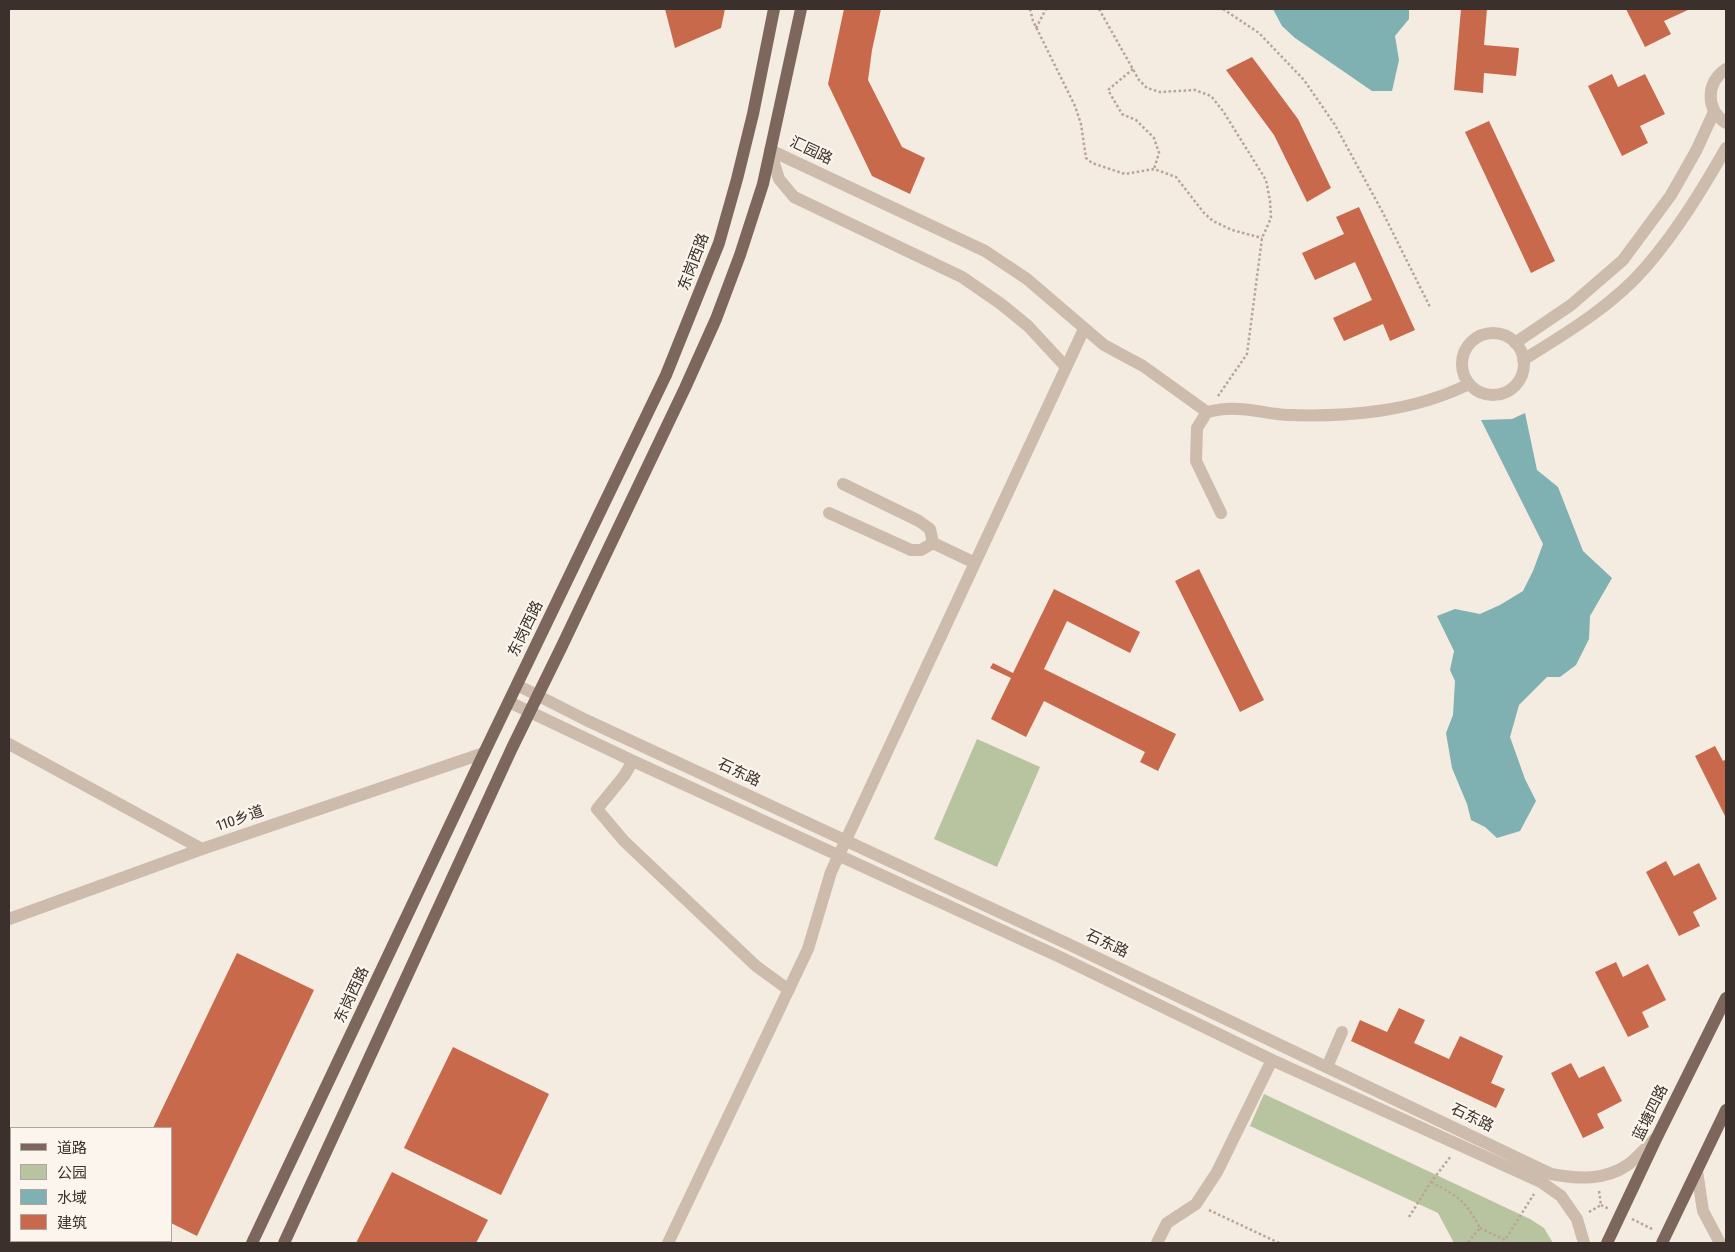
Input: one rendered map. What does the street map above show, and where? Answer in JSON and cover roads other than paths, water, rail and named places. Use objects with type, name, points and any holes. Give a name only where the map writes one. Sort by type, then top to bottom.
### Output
[{"type":"main road","name":"东岗西路","points":[[252,1243],[484,753],[666,375],[719,243],[744,151],[774,9]]},
{"type":"main road","points":[[284,1243],[530,711],[685,388],[716,319],[760,193],[801,9]]},
{"type":"main road","name":"蓝塘四路","points":[[1607,1243],[1726,998]]},
{"type":"main road","points":[[1664,1239],[1726,1110]]},
{"type":"street","points":[[1726,66],[1712,83],[1710,93],[1714,112],[1726,123]]},
{"type":"street","points":[[1515,343],[1571,305],[1623,260],[1671,195],[1714,112]]},
{"type":"street","points":[[1523,360],[1582,321],[1615,296],[1644,269],[1698,197],[1726,148]]},
{"type":"street","name":"汇园路","points":[[770,150],[985,251],[1026,279],[1104,345],[1143,366],[1207,412]]},
{"type":"street","name":"汇园路","points":[[770,150],[779,179],[794,198],[962,277],[1001,304],[1028,326],[1066,367]]},
{"type":"street","points":[[668,1243],[808,949],[831,872],[1084,329]]},
{"type":"street","points":[[1486,334],[1497,334],[1507,337],[1515,343],[1523,360],[1520,380],[1505,393],[1496,395],[1486,395],[1477,391],[1469,384],[1463,375],[1461,364],[1466,349],[1476,338],[1486,334]]},
{"type":"street","points":[[1220,512],[1196,461],[1197,428],[1207,412],[1227,409],[1286,415],[1341,414],[1409,406],[1450,394],[1469,384]]},
{"type":"street","points":[[843,484],[920,521],[930,529],[933,543]]},
{"type":"street","points":[[829,513],[911,550],[921,550],[933,543]]},
{"type":"street","points":[[933,543],[975,563]]},
{"type":"street","name":"石东路","points":[[517,685],[586,720],[846,840],[1550,1174],[1574,1179],[1596,1177],[1610,1173],[1629,1164],[1657,1137]]},
{"type":"street","name":"石东路","points":[[509,702],[1060,957],[1272,1060],[1541,1182],[1561,1196],[1576,1219],[1584,1243]]},
{"type":"street","points":[[9,744],[202,849]]},
{"type":"street","name":"110乡道","points":[[9,919],[202,849],[484,753]]},
{"type":"street","points":[[633,761],[624,776],[597,809],[631,848],[756,966],[789,990]]},
{"type":"street","points":[[1327,1067],[1342,1032]]},
{"type":"street","points":[[1157,1243],[1167,1223],[1196,1204],[1217,1172],[1272,1060]]},
{"type":"street","points":[[1697,1171],[1703,1211],[1720,1243]]},
{"type":"water","points":[[1273,9],[1409,9],[1409,19],[1395,36],[1399,60],[1392,91],[1372,91],[1295,38],[1282,26]]},
{"type":"water","points":[[1525,413],[1537,470],[1558,487],[1583,551],[1612,578],[1590,616],[1589,639],[1576,665],[1560,677],[1547,677],[1519,705],[1510,737],[1525,779],[1536,801],[1520,831],[1497,838],[1485,827],[1471,820],[1467,804],[1452,768],[1446,733],[1453,715],[1455,681],[1450,670],[1454,651],[1437,616],[1455,609],[1480,614],[1500,605],[1523,591],[1533,571],[1543,544],[1481,420],[1512,419]]}]
